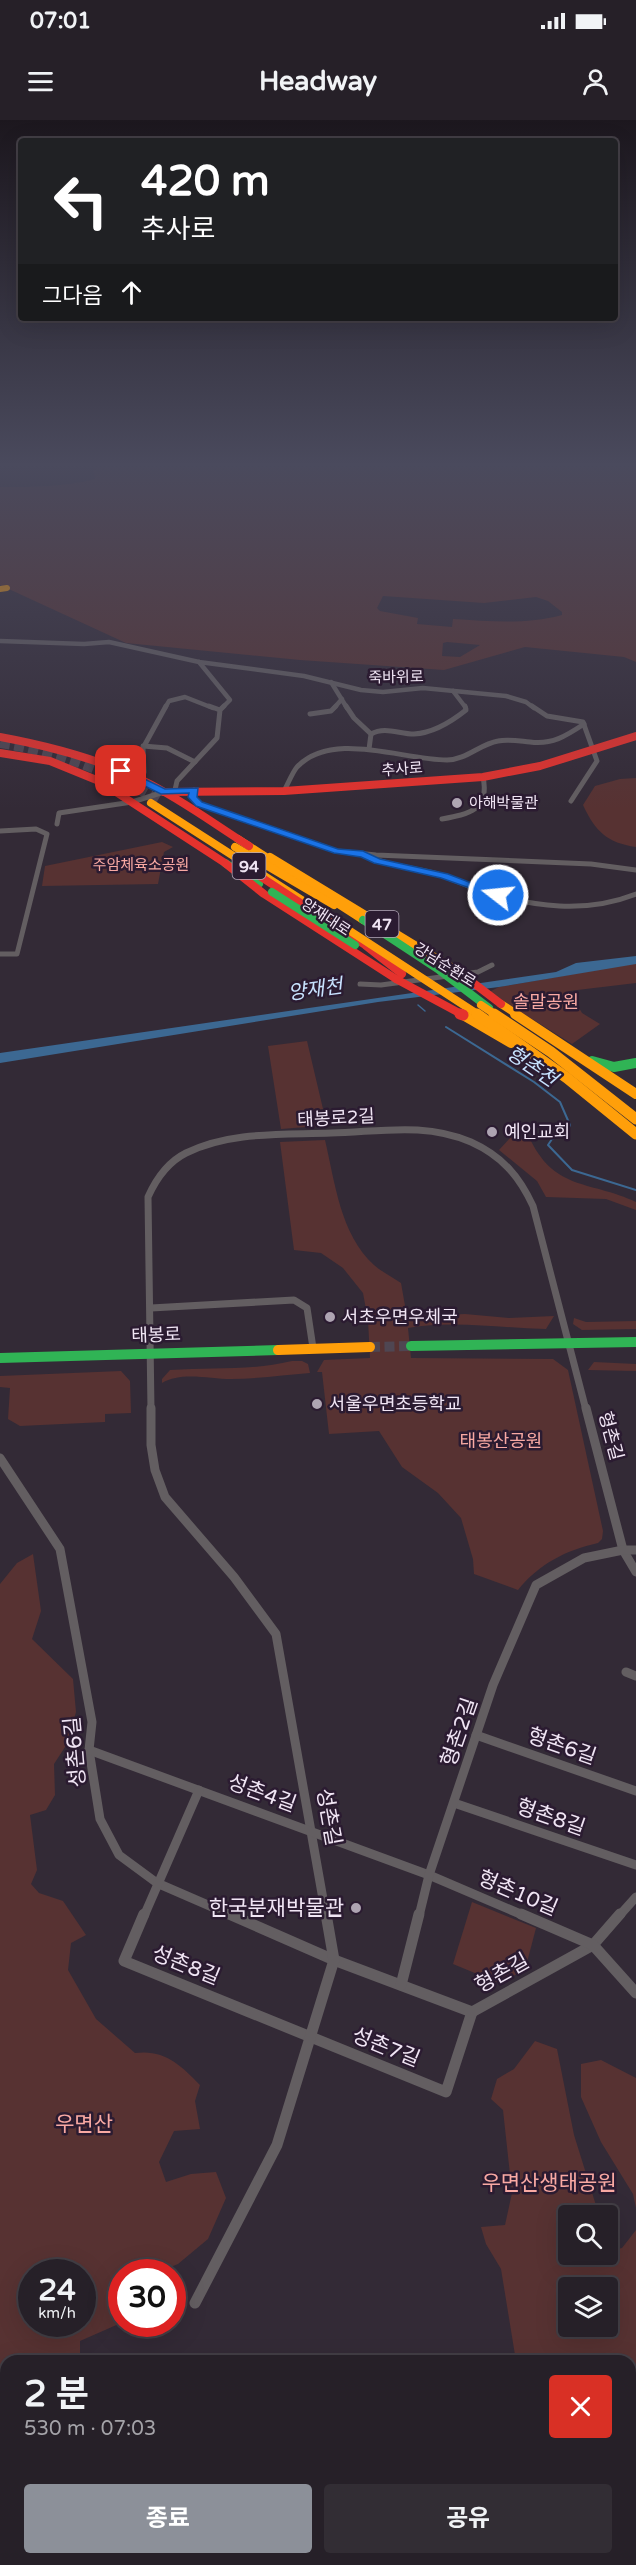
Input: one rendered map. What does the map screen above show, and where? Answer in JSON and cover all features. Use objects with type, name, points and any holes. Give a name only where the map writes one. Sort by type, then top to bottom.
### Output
[{"type":"main road","name":"추사로","points":[[171,794],[284,791],[483,777],[540,766],[636,736]]},
{"type":"main road","name":"양재대로","points":[[0,737],[95,760],[136,778],[171,794],[235,842]]},
{"type":"main road","name":"양재대로","points":[[0,753],[51,761],[74,769],[106,785],[225,863],[264,894],[463,1016],[636,1112]]},
{"type":"main road","points":[[106,785],[136,778]]},
{"type":"main road","name":"양재대로","points":[[171,794],[235,842],[305,876],[456,971],[498,1014],[575,1054],[632,1091]]},
{"type":"main road","name":"양재대로","points":[[171,794],[208,841],[355,925]]},
{"type":"main road","points":[[171,794],[194,812]]},
{"type":"main road","points":[[208,841],[365,945],[399,977]]},
{"type":"main road","points":[[235,842],[355,925],[439,970],[498,1014]]},
{"type":"main road","points":[[225,863],[373,956],[498,1014]]},
{"type":"main road","name":"강남순환로","points":[[355,925],[498,1014],[559,1058],[636,1119]]},
{"type":"main road","name":"강남순환로","points":[[498,1014],[636,1134]]},
{"type":"main road","points":[[575,1054],[603,1066],[623,1067],[636,1063]]},
{"type":"main road","points":[[623,1067],[622,1077],[632,1091]]},
{"type":"main road","points":[[411,1346],[636,1342]]},
{"type":"main road","name":"태봉로","points":[[0,1358],[370,1347]]},
{"type":"street","name":"죽바위로","points":[[0,641],[84,644],[109,642],[199,662],[277,671],[362,690],[383,692],[423,688],[518,698],[547,716],[580,720],[584,724]]},
{"type":"street","points":[[171,794],[177,781],[218,738],[220,710],[230,700],[199,662]]},
{"type":"street","points":[[331,682],[354,718],[371,734]]},
{"type":"street","points":[[371,734],[382,730],[423,733],[444,724],[466,711],[465,704],[453,691]]},
{"type":"street","points":[[136,778],[145,772],[141,756],[143,746],[172,698],[196,699],[220,710]]},
{"type":"street","points":[[310,714],[331,711],[342,699]]},
{"type":"street","points":[[284,791],[288,778],[308,759],[334,749],[369,749],[453,760],[497,741],[556,741],[584,724],[597,760],[571,801]]},
{"type":"street","points":[[369,749],[371,734]]},
{"type":"street","points":[[143,746],[167,747],[195,762]]},
{"type":"street","points":[[442,819],[470,813],[483,802],[486,794],[483,777]]},
{"type":"street","points":[[57,825],[59,813],[171,794],[192,797],[194,801],[209,808],[248,819],[337,851],[591,864],[633,870],[636,879]]},
{"type":"street","points":[[0,831],[36,829],[47,834],[17,954],[0,954]]},
{"type":"street","points":[[363,854],[377,861],[444,876],[484,891],[563,909],[583,907],[636,894]]},
{"type":"street","points":[[360,984],[381,985],[478,972],[492,965]]},
{"type":"street","name":"태봉로2길","points":[[151,1353],[148,1197],[153,1182],[172,1162],[188,1152],[229,1140],[418,1129],[444,1133],[488,1151],[505,1162],[517,1175],[533,1206],[569,1342]]},
{"type":"street","name":"태봉로","points":[[151,1308],[294,1300],[307,1308],[314,1348]]},
{"type":"street","name":"형촌길","points":[[569,1342],[623,1550],[636,1572]]},
{"type":"street","name":"성촌길","points":[[151,1353],[151,1445],[155,1470],[165,1497],[234,1577],[276,1634],[334,1960],[277,2145],[195,2303]]},
{"type":"street","name":"성촌6길","points":[[0,1458],[60,1549],[92,1722],[89,1750],[100,1819],[119,1855],[157,1883],[334,1960]]},
{"type":"street","name":"형촌2길","points":[[401,1985],[429,1875],[476,1735],[493,1685],[536,1585],[584,1558],[623,1550],[636,1550]]},
{"type":"street","points":[[626,1672],[636,1676]]},
{"type":"street","name":"형촌6길","points":[[476,1735],[636,1791]]},
{"type":"street","name":"성촌4길","points":[[89,1750],[429,1875]]},
{"type":"street","name":"성촌4길","points":[[157,1883],[199,1790]]},
{"type":"street","name":"형촌8길","points":[[454,1803],[636,1865]]},
{"type":"street","name":"형촌10길","points":[[429,1875],[593,1945]]},
{"type":"street","name":"성촌8길","points":[[157,1883],[124,1961],[311,2038]]},
{"type":"street","name":"형촌길","points":[[334,1960],[472,2012],[593,1945],[636,1897]]},
{"type":"street","points":[[593,1945],[636,1993]]},
{"type":"street","name":"성촌7길","points":[[311,2038],[446,2092],[472,2012]]},
{"type":"green space","points":[[0,581],[636,581],[636,662],[624,657],[525,647],[444,670],[300,660],[126,643],[0,585]],"holes":[[[383,596],[484,603],[536,597],[548,601],[562,612],[562,615],[521,621],[453,619],[452,627],[417,624],[418,618],[380,611],[377,608]],[[443,643],[480,645],[460,657],[442,656]]]},
{"type":"green space","points":[[636,778],[636,847],[617,842],[603,834],[592,822],[583,805],[595,786],[620,779]]},
{"type":"green space","name":"주암체육소공원","points":[[162,842],[173,847],[164,852],[158,884],[42,886],[45,866]]},
{"type":"green space","name":"솔말공원","points":[[636,963],[636,983],[569,991],[582,1013],[600,1024],[572,1044],[489,992],[499,987]]},
{"type":"green space","points":[[307,1041],[323,1109],[317,1110],[319,1126],[281,1129],[268,1046]]},
{"type":"green space","points":[[511,1137],[531,1141],[552,1169],[564,1177],[636,1202],[636,1210],[606,1199],[546,1197],[537,1181],[499,1150]]},
{"type":"green space","name":"태봉산공원","points":[[325,1140],[340,1207],[346,1223],[353,1238],[374,1265],[401,1283],[407,1317],[465,1314],[509,1318],[554,1316],[546,1329],[460,1325],[408,1328],[411,1358],[553,1359],[568,1370],[603,1531],[602,1539],[598,1543],[554,1559],[518,1590],[474,1574],[473,1559],[461,1518],[438,1493],[402,1467],[379,1431],[329,1434],[322,1372],[317,1372],[324,1360],[370,1358],[368,1320],[363,1293],[343,1268],[321,1253],[294,1250],[280,1142]]},
{"type":"green space","points":[[574,1318],[586,1322],[636,1321],[636,1329],[582,1330],[573,1324]]},
{"type":"green space","points":[[302,1361],[308,1364],[310,1373],[241,1379],[187,1376],[162,1383],[162,1379],[170,1370],[246,1367]]},
{"type":"green space","points":[[594,1362],[636,1364],[636,1371],[588,1370]]},
{"type":"green space","points":[[121,1371],[130,1381],[131,1413],[105,1414],[105,1422],[20,1426],[8,1419],[10,1388],[0,1387],[0,1376]]},
{"type":"green space","name":"우면산","points":[[33,1554],[41,1611],[32,1639],[73,1679],[76,1712],[67,1744],[54,1764],[55,1795],[46,1810],[30,1815],[37,1870],[31,1884],[39,1893],[63,1901],[86,1935],[71,1943],[68,1970],[96,2019],[135,2053],[145,2052],[163,2056],[179,2065],[200,2085],[195,2101],[200,2129],[174,2131],[159,2162],[166,2182],[191,2174],[216,2172],[226,2198],[208,2239],[184,2259],[108,2259],[108,2329],[96,2334],[96,2259],[18,2259],[18,2337],[89,2337],[80,2341],[80,2355],[0,2355],[0,1584],[17,1563]]},
{"type":"green space","points":[[472,1902],[536,1928],[525,1970],[499,1983],[453,1964]]},
{"type":"green space","name":"우면산생태공원","points":[[535,2041],[557,2049],[574,2135],[596,2205],[558,2205],[558,2265],[618,2265],[618,2249],[622,2248],[636,2230],[636,2355],[515,2355],[501,2269],[486,2244],[481,2227],[505,2225],[512,2193],[503,2110],[491,2099],[497,2079],[514,2069]]},
{"type":"green space","name":"우면산생태공원","points":[[601,2060],[636,2078],[636,2208],[633,2194],[601,2142],[581,2097],[581,2064]]},
{"type":"water","points":[[636,956],[636,964],[499,987],[378,1002],[0,1063],[0,1053],[556,972],[576,963]]},
{"type":"waterway","name":"형촌천","points":[[418,1005],[425,1011]]},
{"type":"waterway","name":"형촌천","points":[[446,1027],[534,1082],[560,1102],[570,1125],[567,1132],[552,1139],[548,1145],[572,1170],[636,1190]]},
{"type":"tunnel","points":[[0,743],[62,757],[82,764],[120,780],[158,800]]},
{"type":"tunnel","points":[[370,1347],[411,1346]]},
{"type":"traffic: fast","points":[[225,863],[259,884]]},
{"type":"traffic: fast","points":[[272,892],[355,945]]},
{"type":"traffic: fast","points":[[363,920],[439,970],[489,1008]]},
{"type":"traffic: fast","points":[[592,1061],[614,1067],[636,1063]]},
{"type":"traffic: fast","points":[[411,1346],[636,1342]]},
{"type":"traffic: fast","points":[[0,1358],[278,1350]]},
{"type":"traffic: slow","points":[[0,589],[7,588]]},
{"type":"traffic: slow","points":[[151,803],[347,929]]},
{"type":"traffic: slow","points":[[238,839],[363,920]]},
{"type":"traffic: slow","points":[[235,847],[334,905]]},
{"type":"traffic: slow","points":[[270,857],[459,972]]},
{"type":"traffic: slow","points":[[347,929],[459,1001],[531,1051],[636,1134]]},
{"type":"traffic: slow","points":[[501,1004],[636,1094]]},
{"type":"traffic: slow","points":[[481,1005],[551,1052],[636,1119]]},
{"type":"traffic: slow","points":[[463,1015],[511,1043]]},
{"type":"traffic: slow","points":[[278,1350],[370,1347]]},
{"type":"traffic: jam","points":[[164,792],[284,791],[483,777],[540,766],[636,736]]},
{"type":"traffic: jam","points":[[0,737],[74,754],[127,773],[171,796],[249,846]]},
{"type":"traffic: jam","points":[[0,753],[50,761],[99,781],[225,863],[264,894],[396,979]]},
{"type":"traffic: jam","points":[[261,877],[365,945],[402,974]]},
{"type":"traffic: jam","points":[[459,972],[501,1004]]},
{"type":"traffic: jam","points":[[396,979],[463,1015]]},
{"type":"place","name":"아해박물관","points":[[457,803]]},
{"type":"place","name":"예인교회","points":[[492,1132]]},
{"type":"place","name":"서초우면우체국","points":[[330,1317]]},
{"type":"place","name":"서울우면초등학교","points":[[317,1404]]},
{"type":"place","name":"한국분재박물관","points":[[356,1908]]},
{"type":"route","points":[[121,771],[164,792],[194,790],[192,797],[199,804],[337,851],[363,854],[377,861],[402,868],[444,876],[498,895]]},
{"type":"water label","name":"양재천","points":[[315,989]]}]
